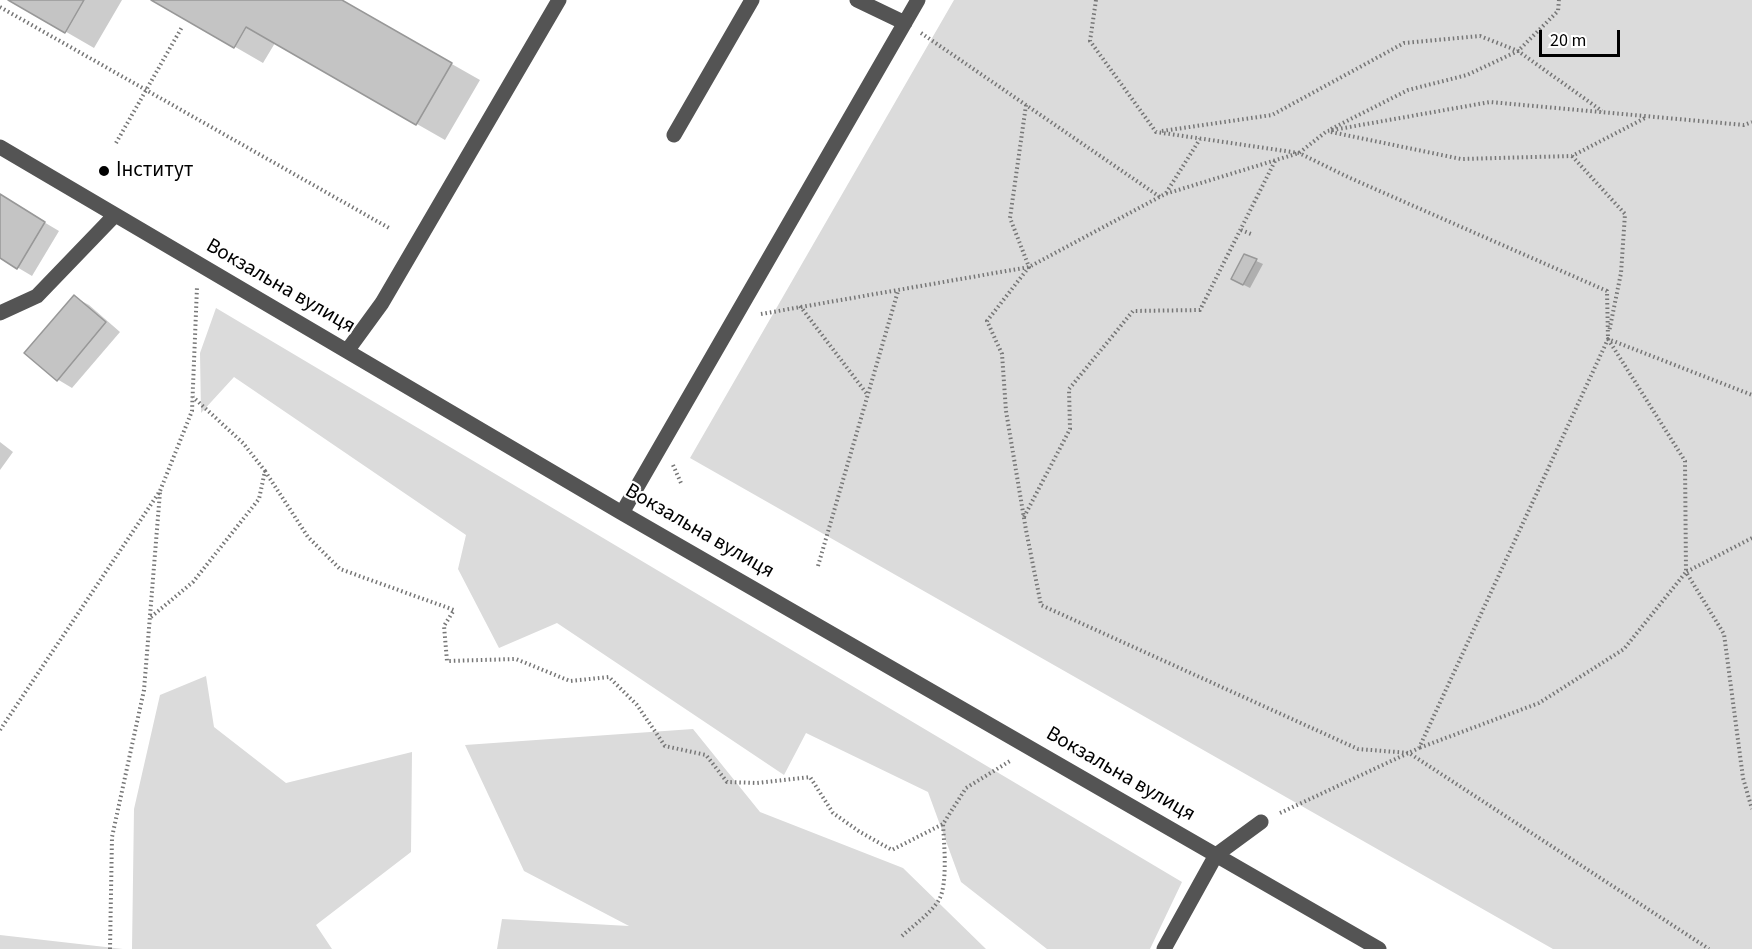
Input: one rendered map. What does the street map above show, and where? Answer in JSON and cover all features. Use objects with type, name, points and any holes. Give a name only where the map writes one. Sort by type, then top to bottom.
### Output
[{"type":"street","points":[[347,351],[382,303],[559,0]]},
{"type":"street","points":[[674,135],[752,0]]},
{"type":"street","points":[[857,0],[905,23]]},
{"type":"street","points":[[622,513],[918,0]]},
{"type":"street","name":"Вокзальна вулиця","points":[[0,147],[622,513],[1379,949]]},
{"type":"street","points":[[0,314],[37,296],[115,215]]},
{"type":"street","points":[[1164,949],[1216,855],[1261,822]]},
{"type":"path","points":[[1096,0],[1090,41],[1156,132],[1299,153],[1360,183],[1607,291],[1608,339],[1685,461],[1686,572],[1724,634],[1743,778],[1752,809]]},
{"type":"path","points":[[734,319],[1029,267],[1163,195],[1299,153],[1327,131],[1408,90],[1467,75],[1518,51],[1558,11],[1559,0]]},
{"type":"path","points":[[0,7],[389,228]]},
{"type":"path","points":[[905,23],[1163,195]]},
{"type":"path","points":[[116,143],[182,27]]},
{"type":"path","points":[[1156,132],[1272,115],[1404,43],[1480,36],[1518,51],[1603,112]]},
{"type":"path","points":[[1327,131],[1490,102],[1744,124],[1752,122]]},
{"type":"path","points":[[1026,105],[1010,219],[1029,267]]},
{"type":"path","points":[[1327,131],[1461,159],[1572,156],[1648,116]]},
{"type":"path","points":[[1163,195],[1200,139]]},
{"type":"path","points":[[1419,748],[1608,339],[1621,273],[1625,214],[1572,156]]},
{"type":"path","points":[[1024,517],[1070,429],[1070,389],[1133,311],[1200,310],[1275,161]]},
{"type":"path","points":[[1241,230],[1251,234]]},
{"type":"path","points":[[0,730],[160,491],[192,411],[198,263]]},
{"type":"path","points":[[1029,267],[987,321],[1002,354],[1006,411],[1041,605],[1358,749],[1409,753],[1709,949]]},
{"type":"path","points":[[818,566],[898,291]]},
{"type":"path","points":[[800,306],[868,394]]},
{"type":"path","points":[[1608,339],[1752,395]]},
{"type":"path","points":[[193,396],[243,443],[265,471],[308,537],[340,569],[454,610],[444,626],[447,662],[516,659],[570,681],[609,677],[637,705],[665,746],[706,755],[727,782],[757,783],[810,777],[833,813],[892,850],[943,824],[966,788],[1029,747]]},
{"type":"path","points":[[150,618],[192,582],[259,499],[265,471]]},
{"type":"path","points":[[110,949],[112,837],[144,690],[160,491]]},
{"type":"path","points":[[1261,822],[1419,748],[1539,703],[1624,649],[1686,572],[1752,538]]},
{"type":"path","points":[[902,936],[926,915],[940,898],[945,869],[943,824]]},
{"type":"shaded area","points":[[954,0],[1752,0],[1752,949],[1553,949],[690,458]]},
{"type":"shaded area","points":[[216,308],[1182,882],[1150,949],[1047,949],[961,882],[928,792],[806,733],[784,775],[557,623],[499,648],[458,569],[466,535],[234,377],[201,413],[200,353]]},
{"type":"shaded area","points":[[206,676],[214,727],[286,783],[412,752],[411,852],[316,925],[332,949],[132,949],[134,809],[160,695]]},
{"type":"shaded area","points":[[693,729],[760,812],[903,868],[986,949],[497,949],[502,919],[629,926],[524,871],[465,745]]},
{"type":"shaded area","points":[[0,935],[123,949],[0,949]]},
{"type":"building","points":[[8,0],[84,0],[65,33]]},
{"type":"building","points":[[151,0],[342,0],[452,63],[416,125],[246,27],[234,48]]},
{"type":"building","points":[[0,194],[45,222],[17,269],[0,258]]},
{"type":"building","points":[[1244,254],[1257,259],[1243,285],[1231,279]]},
{"type":"building","points":[[74,295],[106,322],[57,381],[24,353]]},
{"type":"place","name":"Інститут","points":[[104,171]]}]
